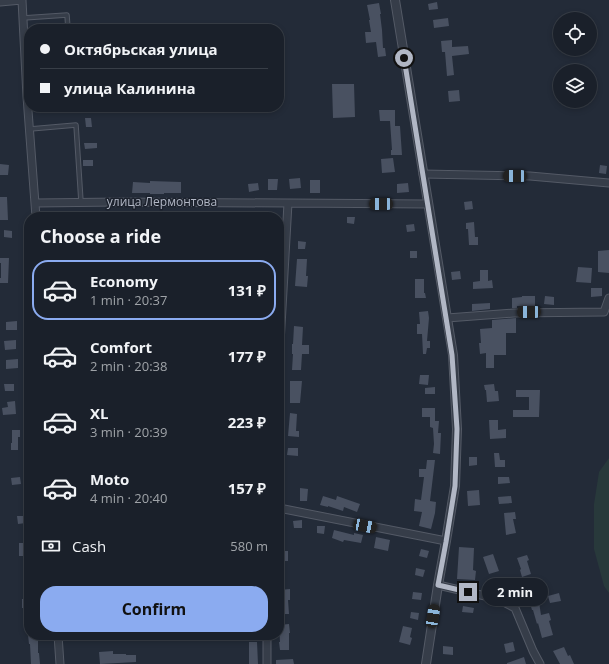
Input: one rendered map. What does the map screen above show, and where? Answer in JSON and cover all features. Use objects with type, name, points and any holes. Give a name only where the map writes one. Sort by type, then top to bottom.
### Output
[{"type":"street","points":[[0,2],[22,0],[24,30]]},
{"type":"street","points":[[395,0],[447,318],[452,355],[457,429],[455,486],[426,664]]},
{"type":"street","points":[[29,112],[36,212]]},
{"type":"street","points":[[423,174],[530,176],[609,183]]},
{"type":"street","name":"улица Лермонтова","points":[[35,203],[428,204]]},
{"type":"street","points":[[284,273],[288,203]]},
{"type":"street","points":[[447,318],[514,313],[604,312],[609,298]]},
{"type":"street","points":[[284,509],[446,542]]},
{"type":"street","points":[[438,585],[498,598],[515,608],[540,664]]},
{"type":"street","points":[[58,640],[60,664]]},
{"type":"street","points":[[267,640],[267,664]]},
{"type":"lane","points":[[23,18],[67,15],[68,24]]},
{"type":"lane","points":[[30,129],[76,125],[81,202]]},
{"type":"shaded area","points":[[609,458],[609,593],[604,586],[594,549],[594,504],[599,472]]},
{"type":"building","points":[[437,2],[438,9],[429,10],[428,4]]},
{"type":"building","points":[[379,3],[383,48],[385,48],[386,56],[378,57],[376,42],[366,43],[365,32],[371,32],[367,5]]},
{"type":"building","points":[[448,18],[449,26],[434,28],[433,20]]},
{"type":"building","points":[[452,40],[452,47],[468,46],[469,54],[452,56],[454,75],[447,76],[445,52],[442,52],[441,41]]},
{"type":"building","points":[[332,84],[354,84],[355,117],[333,118]]},
{"type":"building","points":[[459,90],[460,101],[449,102],[448,91]]},
{"type":"building","points":[[379,110],[395,110],[395,126],[400,126],[402,155],[391,155],[390,121],[380,121]]},
{"type":"building","points":[[85,118],[91,118],[92,127],[86,127]]},
{"type":"building","points":[[84,143],[97,143],[97,148],[85,149]]},
{"type":"building","points":[[393,158],[395,172],[382,173],[381,159]]},
{"type":"building","points":[[83,160],[93,160],[93,166],[83,166]]},
{"type":"building","points":[[0,164],[9,165],[8,175],[0,175]]},
{"type":"building","points":[[600,165],[607,166],[606,174],[599,173]]},
{"type":"building","points":[[300,178],[301,188],[290,189],[289,179]]},
{"type":"building","points":[[268,179],[278,179],[277,190],[268,190]]},
{"type":"building","points":[[310,180],[320,180],[320,193],[310,193]]},
{"type":"building","points":[[150,181],[181,182],[181,193],[132,193],[133,182],[150,183]]},
{"type":"building","points":[[258,183],[259,190],[249,192],[248,184]]},
{"type":"building","points":[[408,183],[409,192],[397,193],[397,184]]},
{"type":"building","points":[[0,197],[7,197],[8,220],[0,220]]},
{"type":"building","points":[[472,201],[473,209],[465,210],[464,202]]},
{"type":"building","points":[[347,217],[355,217],[354,224],[347,223]]},
{"type":"building","points":[[474,222],[475,237],[478,237],[478,245],[469,245],[466,223]]},
{"type":"building","points":[[414,224],[415,231],[407,232],[406,225]]},
{"type":"building","points":[[4,230],[12,231],[12,238],[4,237]]},
{"type":"building","points":[[298,241],[306,242],[305,249],[298,249]]},
{"type":"building","points":[[609,250],[609,273],[598,272],[598,251]]},
{"type":"building","points":[[410,251],[417,251],[417,258],[410,258]]},
{"type":"building","points":[[0,258],[9,258],[8,283],[0,283]]},
{"type":"building","points":[[297,259],[307,259],[307,287],[295,286]]},
{"type":"building","points":[[578,267],[592,268],[591,283],[576,282]]},
{"type":"building","points":[[480,270],[488,270],[488,281],[492,280],[493,288],[473,289],[473,282],[480,281]]},
{"type":"building","points":[[460,271],[461,279],[452,280],[451,272]]},
{"type":"building","points":[[415,279],[424,279],[424,293],[426,298],[415,298]]},
{"type":"building","points":[[591,288],[602,288],[602,296],[591,297]]},
{"type":"building","points":[[535,296],[535,306],[517,306],[517,308],[512,308],[512,298]]},
{"type":"building","points":[[545,296],[554,297],[554,305],[544,304]]},
{"type":"building","points":[[490,303],[490,309],[472,311],[472,304]]},
{"type":"building","points":[[428,311],[429,318],[427,341],[430,341],[430,348],[427,348],[426,354],[423,354],[422,334],[417,334],[417,324],[420,324],[419,312]]},
{"type":"building","points":[[516,318],[516,333],[506,333],[506,355],[494,355],[494,368],[486,368],[486,353],[480,354],[480,329],[492,328],[492,320]]},
{"type":"building","points":[[17,321],[17,330],[6,330],[6,322]]},
{"type":"building","points":[[294,326],[303,327],[302,345],[309,345],[309,354],[302,354],[301,370],[292,370]]},
{"type":"building","points":[[16,340],[16,349],[5,350],[4,341]]},
{"type":"building","points":[[18,359],[18,368],[6,369],[6,360]]},
{"type":"building","points":[[420,375],[429,375],[428,385],[419,384]]},
{"type":"building","points":[[290,381],[302,381],[300,403],[290,403]]},
{"type":"building","points":[[4,384],[14,384],[14,391],[5,391]]},
{"type":"building","points":[[494,384],[495,391],[498,391],[499,401],[487,402],[484,385]]},
{"type":"building","points":[[435,387],[435,394],[425,394],[425,388]]},
{"type":"building","points":[[516,390],[540,390],[539,417],[513,417],[513,410],[529,410],[529,397],[516,397]]},
{"type":"building","points":[[15,401],[16,414],[3,415],[2,408],[8,407],[7,402]]},
{"type":"building","points":[[422,408],[435,408],[435,421],[439,421],[438,433],[441,433],[440,454],[433,453],[433,428],[430,427],[430,417],[422,417]]},
{"type":"building","points":[[290,413],[297,414],[296,431],[299,431],[299,437],[288,436]]},
{"type":"building","points":[[489,420],[498,420],[498,430],[506,429],[506,438],[490,439]]},
{"type":"building","points":[[12,430],[20,430],[20,437],[18,437],[18,450],[11,450]]},
{"type":"building","points":[[288,448],[298,448],[298,456],[287,455]]},
{"type":"building","points":[[494,453],[499,453],[500,460],[505,460],[505,467],[495,467]]},
{"type":"building","points":[[469,457],[477,457],[477,465],[469,466]]},
{"type":"building","points":[[427,460],[435,460],[430,501],[436,502],[431,529],[419,526],[422,512],[414,511],[415,499],[421,500],[424,477],[419,477],[419,469],[426,469]]},
{"type":"building","points":[[20,477],[21,484],[12,485],[11,478]]},
{"type":"building","points":[[498,477],[509,477],[510,483],[498,484]]},
{"type":"building","points":[[300,488],[308,489],[307,501],[300,501]]},
{"type":"building","points":[[479,490],[480,505],[468,506],[467,491]]},
{"type":"building","points":[[323,496],[336,500],[337,496],[360,504],[357,512],[344,507],[343,511],[320,505]]},
{"type":"building","points":[[511,496],[512,503],[499,504],[498,497]]},
{"type":"building","points":[[515,512],[516,519],[513,519],[516,533],[506,535],[504,513]]},
{"type":"building","points":[[17,516],[24,516],[24,523],[18,524]]},
{"type":"building","points":[[302,520],[302,528],[294,528],[293,521]]},
{"type":"building","points":[[317,526],[325,526],[324,534],[317,533]]},
{"type":"building","points":[[334,530],[354,535],[354,533],[363,535],[361,543],[344,540],[343,542],[332,538]]},
{"type":"building","points":[[376,537],[390,540],[388,551],[374,548]]},
{"type":"building","points":[[19,543],[24,543],[24,556],[19,556]]},
{"type":"building","points":[[459,547],[474,548],[473,570],[476,571],[475,580],[457,579]]},
{"type":"building","points":[[421,549],[429,551],[427,558],[419,556]]},
{"type":"building","points":[[284,551],[288,551],[288,561],[284,561]]},
{"type":"building","points":[[493,554],[499,571],[489,574],[483,557]]},
{"type":"building","points":[[527,555],[529,560],[527,561],[531,574],[522,577],[517,558]]},
{"type":"building","points":[[416,568],[425,570],[423,577],[415,575]]},
{"type":"building","points":[[290,589],[290,600],[288,600],[289,614],[284,614],[284,590]]},
{"type":"building","points":[[413,592],[422,593],[421,600],[412,599]]},
{"type":"building","points":[[559,593],[561,601],[550,603],[548,596]]},
{"type":"building","points":[[22,599],[24,599],[24,608],[22,608]]},
{"type":"building","points":[[539,602],[541,615],[549,613],[551,620],[549,621],[553,635],[542,638],[530,603]]},
{"type":"building","points":[[463,606],[474,608],[473,613],[462,612]]},
{"type":"building","points":[[411,612],[419,613],[418,620],[410,618]]},
{"type":"building","points":[[284,624],[289,624],[289,650],[280,650],[279,642],[280,640],[284,640]]},
{"type":"building","points":[[403,626],[412,628],[410,645],[399,642]]},
{"type":"building","points":[[29,640],[38,640],[40,664],[31,664]]},
{"type":"building","points":[[249,642],[257,642],[258,664],[249,664]]},
{"type":"building","points":[[513,642],[515,651],[506,653],[504,644]]},
{"type":"building","points":[[443,646],[453,647],[453,655],[443,654]]},
{"type":"building","points":[[564,647],[574,664],[560,664],[553,651]]},
{"type":"building","points":[[113,651],[113,654],[136,655],[136,662],[100,664],[99,652]]},
{"type":"building","points":[[524,657],[526,664],[507,664],[507,663]]},
{"type":"building","points":[[293,659],[294,664],[276,664],[276,660]]},
{"type":"route","points":[[404,58],[452,355],[457,429],[455,486],[438,585],[468,592]]}]
